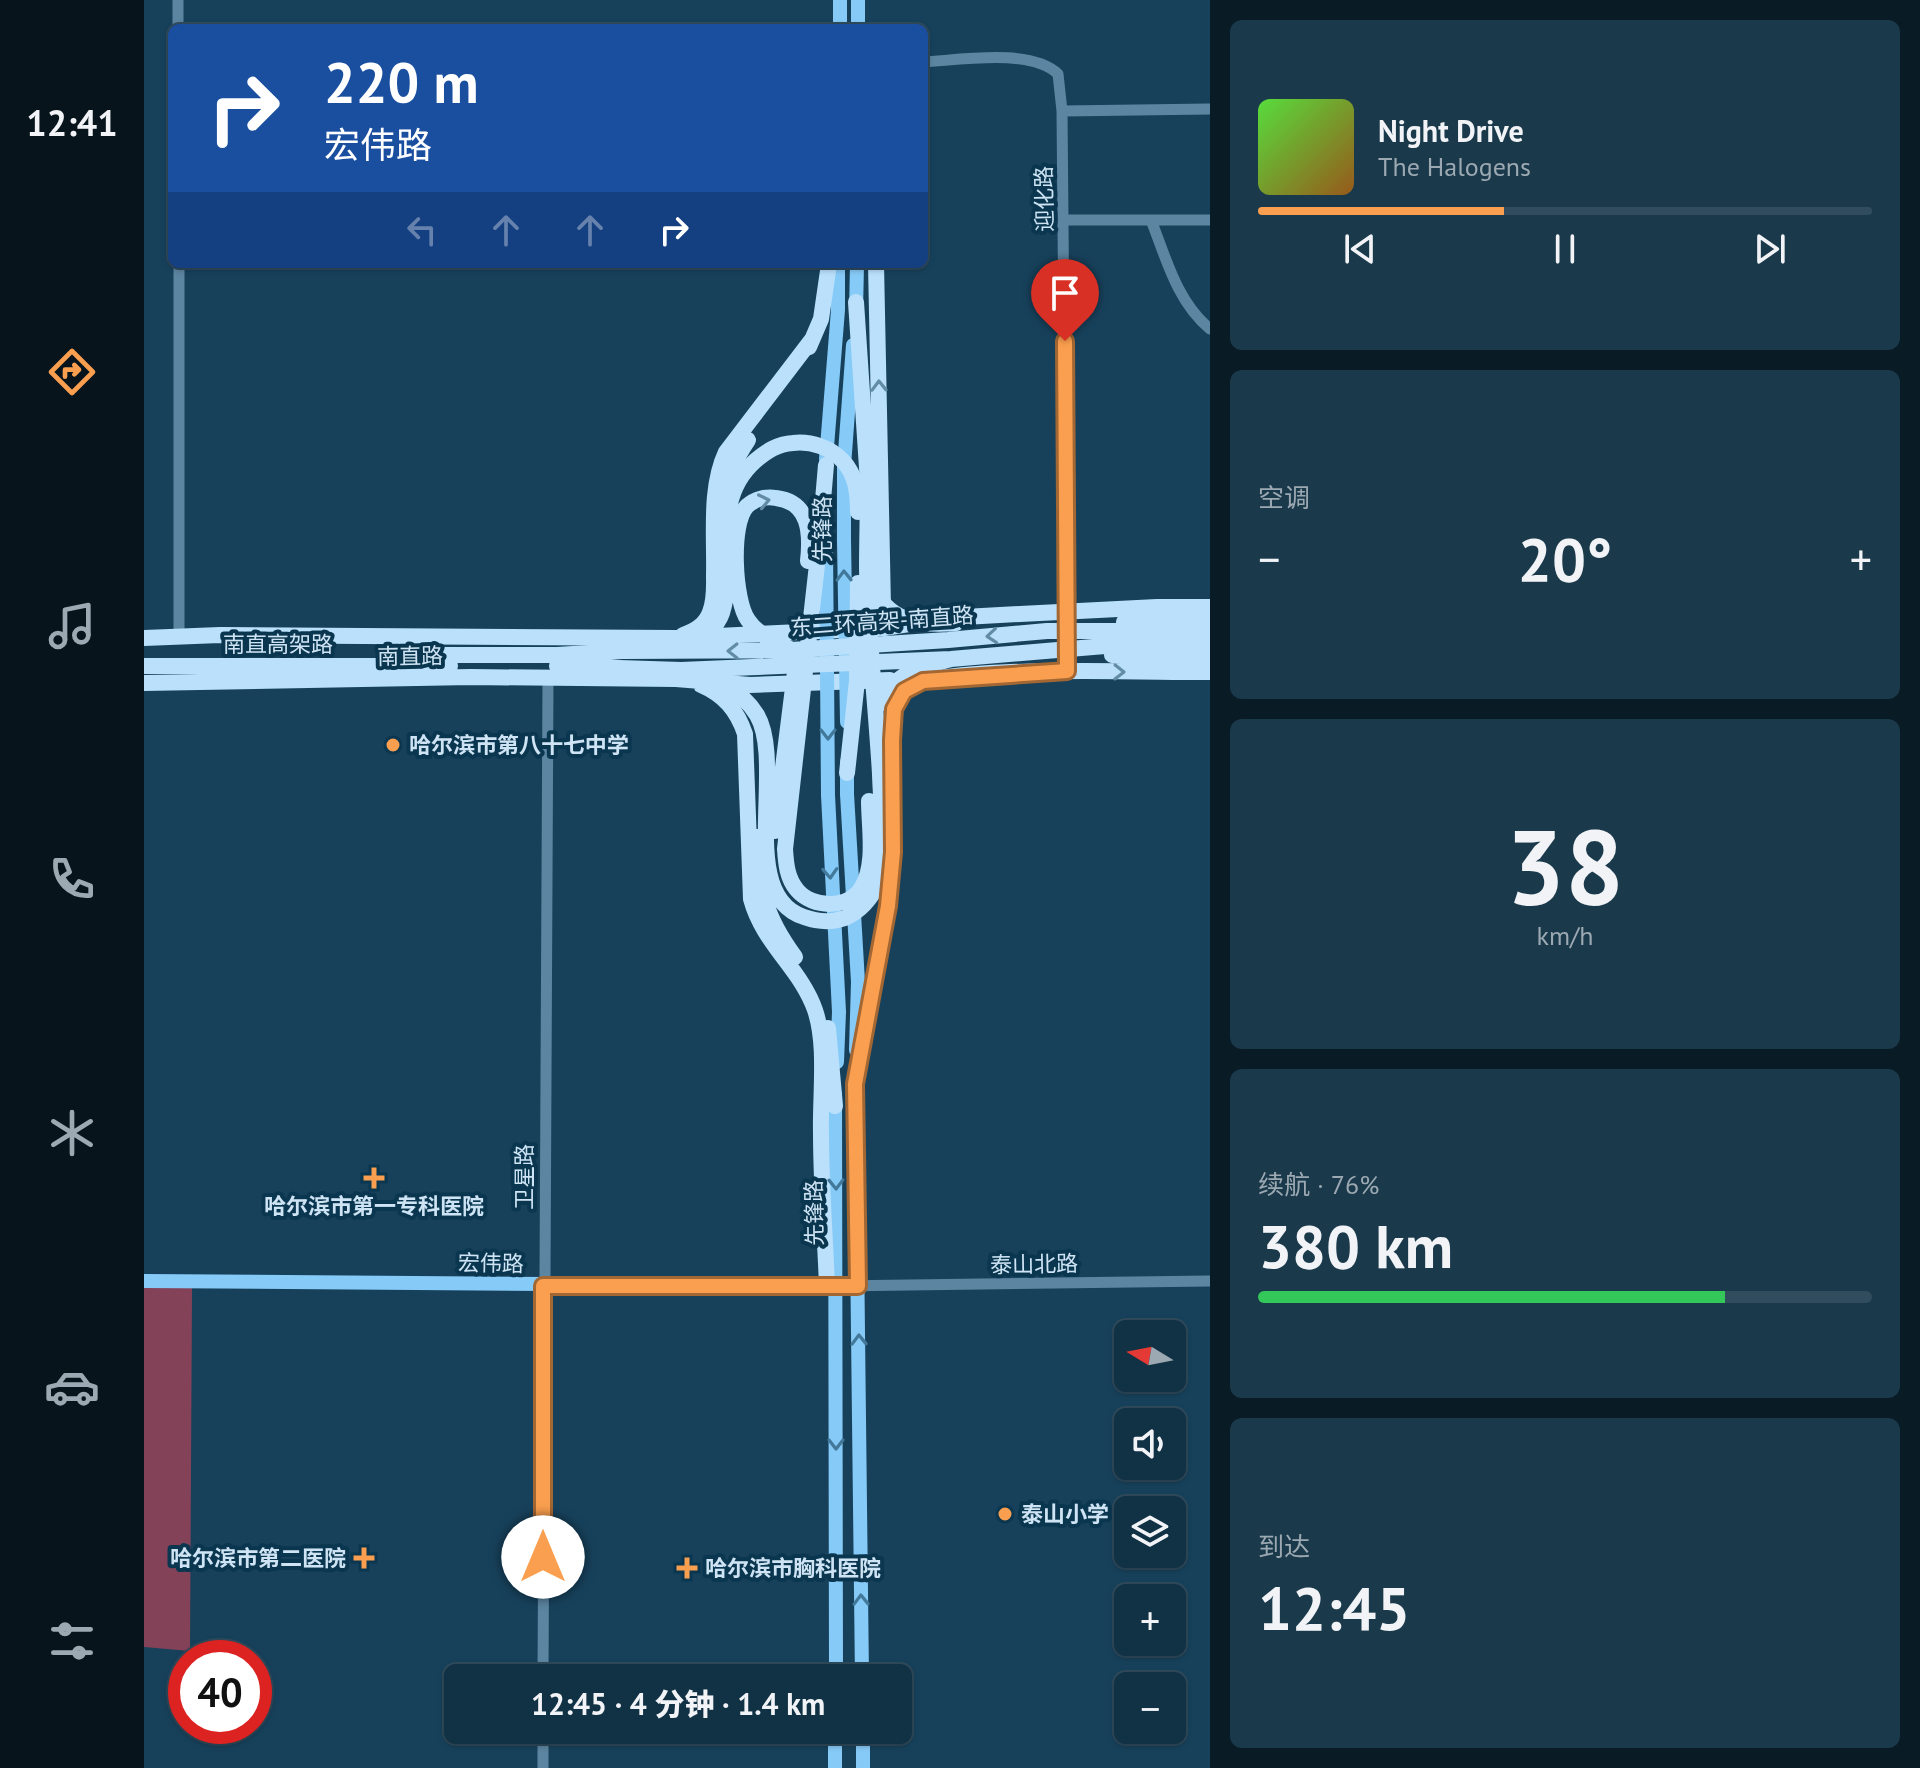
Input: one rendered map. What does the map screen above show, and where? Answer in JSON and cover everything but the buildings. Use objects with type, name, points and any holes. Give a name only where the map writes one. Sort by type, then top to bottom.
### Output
[{"type":"highway","points":[[822,312],[823,268]]},
{"type":"highway","points":[[678,645],[714,628],[723,610],[726,594],[726,492],[734,461],[786,390],[813,338],[822,312],[828,268]]},
{"type":"highway","points":[[678,674],[727,686],[747,702],[762,726],[768,868],[777,895],[797,915],[812,920],[826,922],[851,915],[870,898],[877,886],[881,853],[875,573],[876,268]]},
{"type":"highway","points":[[856,302],[875,573],[890,680]]},
{"type":"highway","points":[[678,645],[710,614],[714,599],[715,505],[720,466],[726,452],[813,338]]},
{"type":"highway","points":[[725,523],[736,490],[749,466],[768,449],[784,444],[818,445],[836,454],[855,479],[858,498],[857,681],[847,773]]},
{"type":"highway","points":[[826,465],[822,545],[785,849],[787,871],[796,889],[806,898],[815,903],[839,904],[857,894],[863,886],[869,861],[873,715],[894,681],[912,670],[951,659]]},
{"type":"highway","points":[[767,912],[810,534],[797,506],[782,499],[766,497],[748,506],[740,519],[738,596],[749,623],[767,638],[791,650]]},
{"type":"highway","points":[[875,573],[880,600],[896,616],[920,624],[1013,620],[1060,613],[1157,607],[1210,607]]},
{"type":"highway","points":[[1047,631],[1166,617],[1210,618]]},
{"type":"highway","points":[[678,645],[951,621]]},
{"type":"highway","name":"东二环高架-南直路","points":[[554,666],[622,651],[678,645],[791,650],[1047,631],[1210,631]]},
{"type":"highway","points":[[220,635],[245,642],[556,644],[622,651]]},
{"type":"highway","name":"南直路","points":[[144,638],[220,635],[678,645]]},
{"type":"highway","name":"东二环高架-南直路","points":[[554,666],[678,674],[951,659],[1051,649],[1210,644]]},
{"type":"highway","points":[[1051,649],[1164,660],[1210,660]]},
{"type":"highway","name":"南直高架路","points":[[144,655],[554,666]]},
{"type":"highway","name":"南直高架路","points":[[144,666],[554,666]]},
{"type":"highway","name":"南直路","points":[[144,680],[554,666],[678,674]]},
{"type":"highway","points":[[144,680],[589,676],[626,670]]},
{"type":"highway","points":[[855,1084],[888,906],[893,852],[894,709],[904,691],[923,681],[950,677],[1067,671],[1210,672]]},
{"type":"highway","points":[[678,674],[750,685],[890,680],[904,691]]},
{"type":"highway","points":[[678,674],[728,701],[739,717],[745,734],[751,899],[765,935],[806,991],[818,1022],[821,1204],[832,1286]]},
{"type":"highway","points":[[747,702],[755,747],[760,887],[767,912],[825,1008],[831,1041],[835,1106]]},
{"type":"main road","points":[[840,0],[840,24]]},
{"type":"main road","points":[[858,0],[858,24]]},
{"type":"main road","name":"先锋路","points":[[826,465],[838,310],[838,268]]},
{"type":"main road","name":"先锋路","points":[[857,268],[844,466],[844,540],[847,794],[858,982],[855,1084],[862,1664]]},
{"type":"main road","name":"先锋路","points":[[822,545],[828,795],[839,1012],[832,1286],[836,1664]]},
{"type":"main road","name":"宏伟路","points":[[144,1281],[832,1286]]},
{"type":"main road","points":[[835,1744],[835,1768]]},
{"type":"main road","points":[[863,1744],[863,1768]]},
{"type":"street","points":[[178,0],[178,24]]},
{"type":"street","name":"迎化路","points":[[928,62],[1021,59],[1042,62],[1058,74],[1065,220],[1060,613],[1067,671]]},
{"type":"street","points":[[1062,111],[1210,109]]},
{"type":"street","points":[[1065,220],[1210,220]]},
{"type":"street","points":[[1151,220],[1178,290],[1190,309],[1210,329]]},
{"type":"street","points":[[179,268],[179,638]]},
{"type":"street","points":[[678,645],[678,674]]},
{"type":"street","name":"卫星路","points":[[543,1664],[543,1286],[554,666]]},
{"type":"street","name":"泰山北路","points":[[832,1286],[1210,1281]]},
{"type":"street","points":[[543,1744],[543,1768]]},
{"type":"shaded area","points":[[144,1287],[192,1288],[190,1640],[168,1640],[168,1649],[144,1647]]},
{"type":"place","name":"哈尔滨市第八十七中学","points":[[393,745]]},
{"type":"place","name":"哈尔滨市第一专科医院","points":[[374,1178]]},
{"type":"place","name":"泰山小学","points":[[1005,1514]]},
{"type":"place","name":"哈尔滨市第二医院","points":[[364,1558]]},
{"type":"place","name":"哈尔滨市胸科医院","points":[[687,1568]]},
{"type":"route","points":[[543,1557],[543,1286],[858,1286],[855,1084],[888,906],[893,852],[894,709],[904,691],[923,681],[1067,671],[1065,341]]}]
